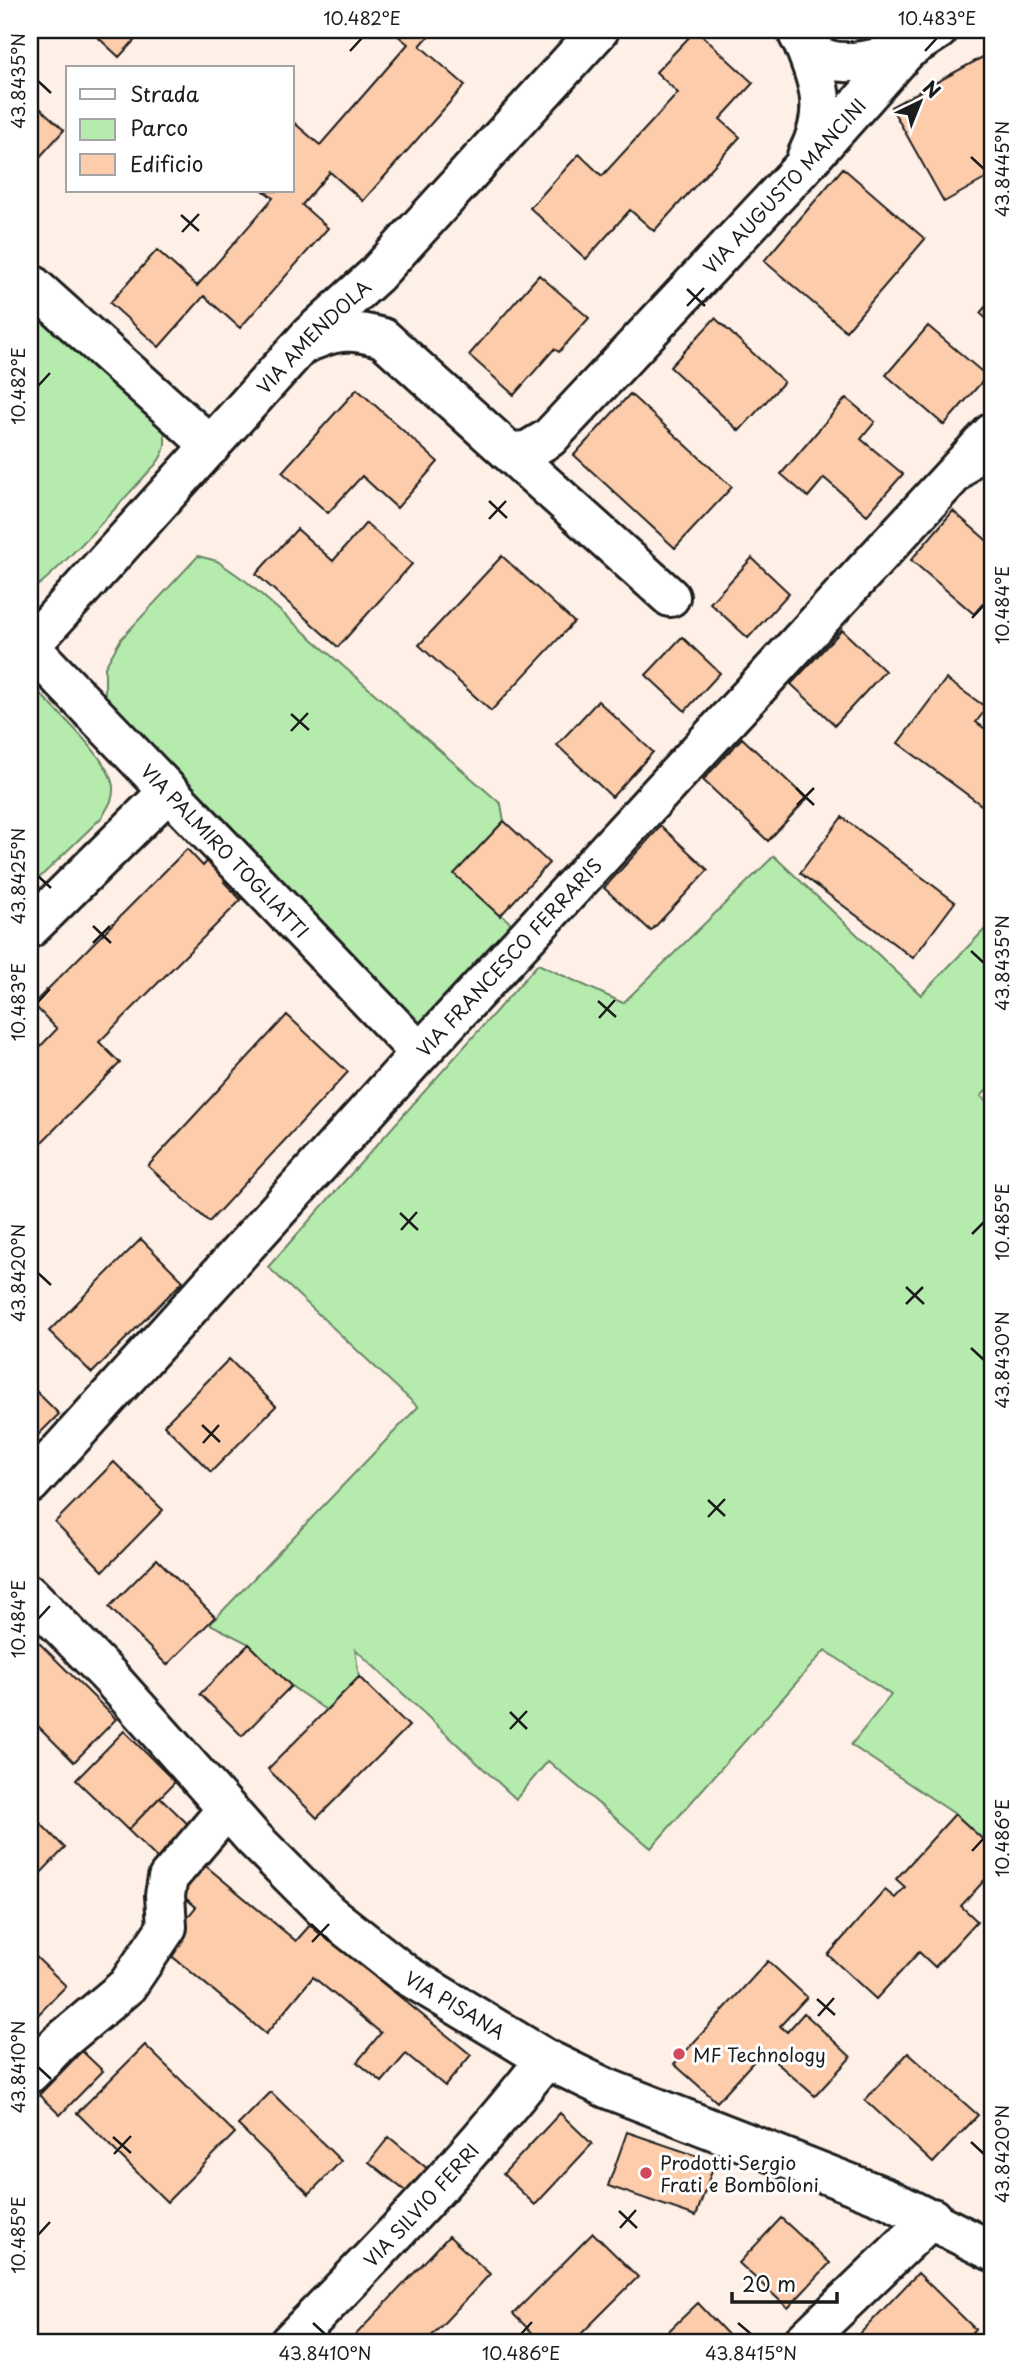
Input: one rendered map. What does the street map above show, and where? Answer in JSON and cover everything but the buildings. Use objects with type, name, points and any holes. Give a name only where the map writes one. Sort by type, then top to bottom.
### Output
[{"type":"street","name":"VIA AMENDOLA","points":[[30,646],[302,345],[376,275],[598,30]]},
{"type":"street","points":[[800,37],[816,57],[840,63],[870,60],[923,40]]},
{"type":"street","points":[[800,37],[817,82],[821,112],[818,135],[800,170]]},
{"type":"street","name":"VIA AUGUSTO MANCINI","points":[[509,452],[527,451],[549,438],[923,40]]},
{"type":"street","points":[[376,275],[373,304],[383,338]]},
{"type":"street","points":[[30,283],[211,446]]},
{"type":"street","points":[[302,345],[332,331],[359,331],[383,338],[670,597]]},
{"type":"street","name":"VIA FRANCESCO FERRARIS","points":[[30,1484],[420,1053],[992,433]]},
{"type":"street","name":"VIA PALMIRO TOGLIATTI","points":[[30,646],[420,1053]]},
{"type":"street","points":[[30,928],[168,792]]},
{"type":"street","name":"VIA PISANA","points":[[30,1595],[109,1676],[226,1810],[329,1914],[405,1974],[546,2059],[606,2088],[818,2169],[932,2218],[992,2250]]},
{"type":"street","points":[[30,2073],[59,2043],[127,1986],[167,1927],[164,1895],[168,1878],[226,1810]]},
{"type":"street","name":"VIA SILVIO FERRI","points":[[289,2343],[379,2252],[482,2140],[546,2059]]},
{"type":"street","points":[[802,2343],[932,2218]]},
{"type":"green space","points":[[30,299],[163,427],[165,442],[164,451],[156,464],[72,554],[30,590]]},
{"type":"green space","points":[[198,556],[217,561],[247,582],[501,804],[504,821],[455,874],[514,926],[427,1022],[410,1022],[147,746],[105,696],[105,667],[121,639]]},
{"type":"green space","points":[[30,683],[102,761],[113,791],[102,817],[30,887]]},
{"type":"green space","points":[[774,856],[921,995],[992,922],[992,1085],[981,1096],[992,1106],[992,1797],[982,1839],[955,1814],[851,1745],[891,1695],[825,1650],[651,1848],[548,1761],[516,1799],[355,1649],[359,1677],[326,1710],[291,1686],[249,1644],[210,1624],[418,1407],[268,1267],[538,964],[623,1003]]},
{"type":"place","name":"MF Technology","points":[[679,2054]]},
{"type":"place","name":"Prodotti Sergio Frati e Bomboloni","points":[[646,2173]]}]
